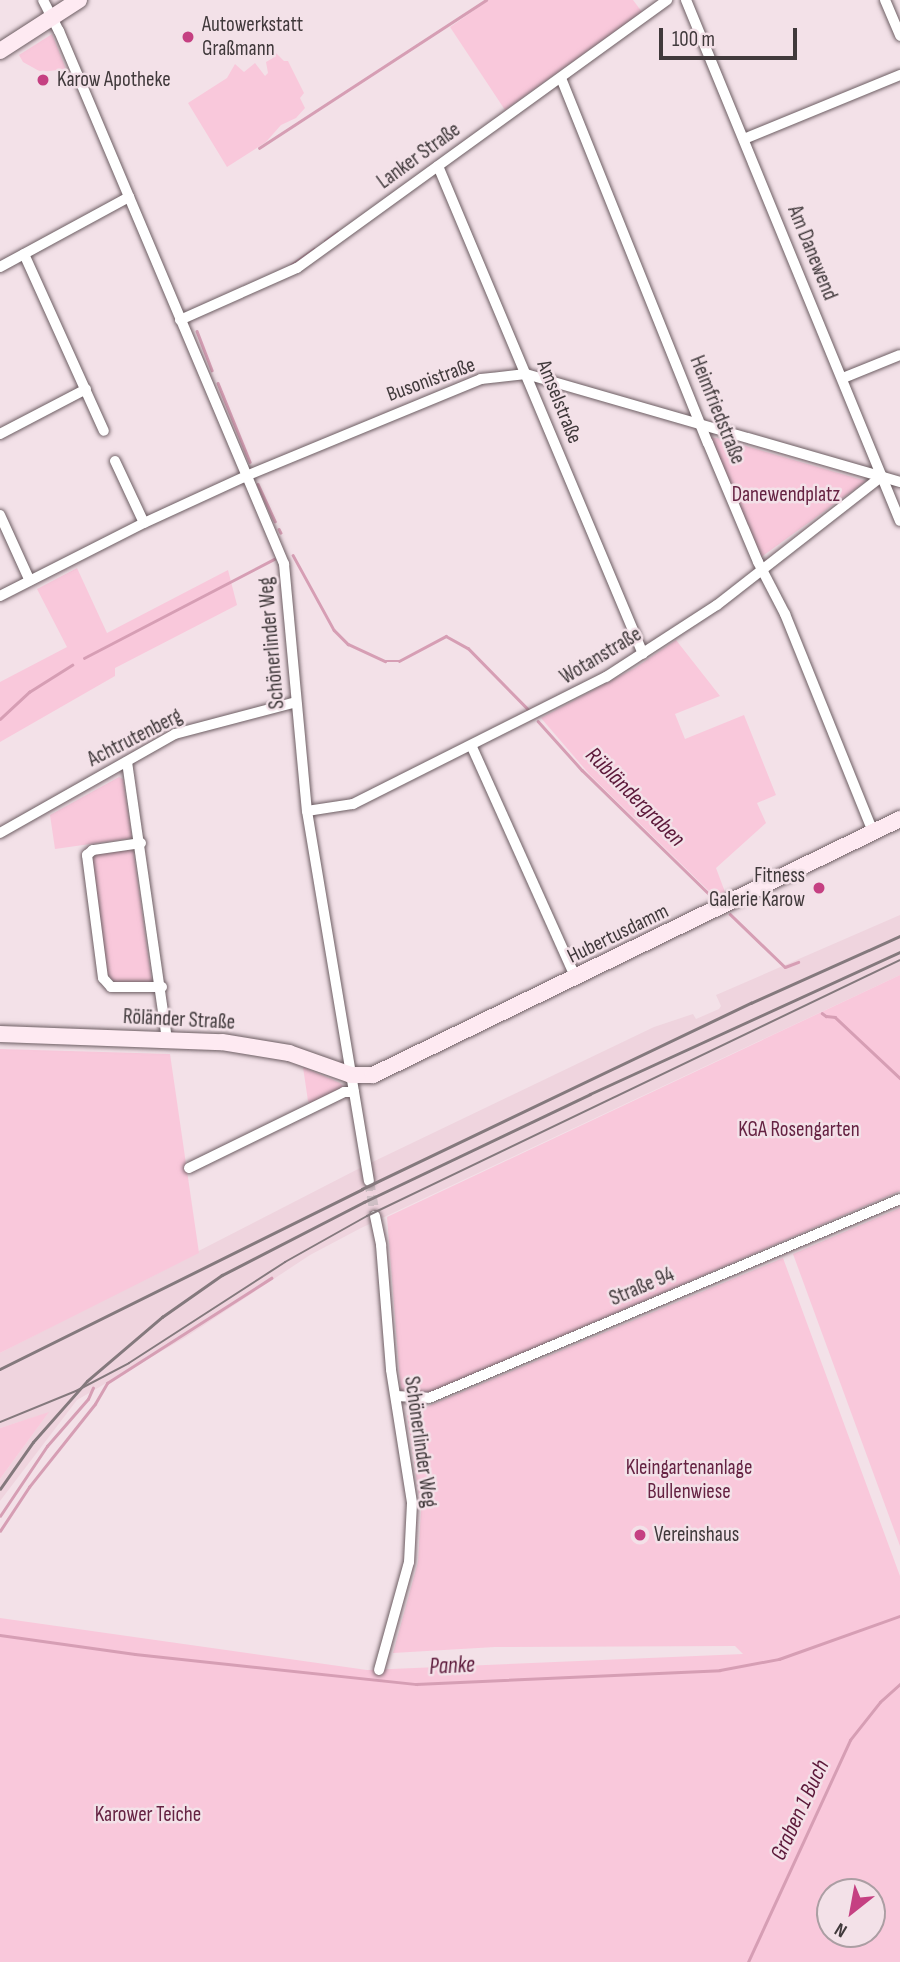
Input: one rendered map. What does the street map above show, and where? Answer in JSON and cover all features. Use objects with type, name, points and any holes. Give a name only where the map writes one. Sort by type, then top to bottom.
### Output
[{"type":"street","name":"Schönerlinder Weg","points":[[43,0],[53,17],[284,564],[307,811],[369,1181]]},
{"type":"street","points":[[0,51],[79,0]]},
{"type":"street","name":"Lanker Straße","points":[[180,320],[297,268],[667,0]]},
{"type":"street","name":"Am Danewend","points":[[686,0],[900,521]]},
{"type":"street","points":[[885,0],[900,36]]},
{"type":"street","points":[[744,139],[900,75]]},
{"type":"street","name":"Heimfriedstraße","points":[[561,78],[873,832]]},
{"type":"street","name":"Amselstraße","points":[[438,166],[643,654]]},
{"type":"street","points":[[0,267],[129,197]]},
{"type":"street","points":[[24,254],[104,431]]},
{"type":"street","points":[[843,378],[900,355]]},
{"type":"street","name":"Busonistraße","points":[[0,596],[144,523],[246,476],[481,379],[526,374],[900,482]]},
{"type":"street","points":[[0,434],[86,389]]},
{"type":"street","points":[[116,461],[144,523]]},
{"type":"street","name":"Wotanstraße","points":[[307,811],[353,804],[472,747],[597,682],[717,605],[882,476]]},
{"type":"street","points":[[0,515],[30,581]]},
{"type":"street","name":"Achtrutenberg","points":[[0,833],[175,734],[296,702]]},
{"type":"street","points":[[472,747],[576,978]]},
{"type":"street","points":[[127,762],[162,987],[167,1040]]},
{"type":"street","name":"Hubertusdamm","points":[[351,1075],[373,1075],[392,1068],[900,819]]},
{"type":"street","points":[[141,843],[93,850],[87,855],[103,978],[111,987],[162,987]]},
{"type":"street","name":"Röländer Straße","points":[[0,1034],[222,1042],[269,1048],[351,1075]]},
{"type":"street","points":[[189,1168],[344,1092],[354,1092]]},
{"type":"street","name":"Straße 94","points":[[396,1396],[429,1398],[900,1199]]},
{"type":"street","name":"Schönerlinder Weg","points":[[376,1216],[381,1245],[391,1370],[412,1503],[409,1562],[379,1670]]},
{"type":"shaded area","points":[[900,915],[900,975],[361,1228],[310,1255],[186,1337],[77,1400],[0,1501],[0,1479],[48,1413],[0,1428],[0,1353],[360,1168],[654,1027],[693,1014],[696,1019],[719,1009],[721,1006],[716,995]]},
{"type":"green space","points":[[489,0],[633,0],[642,12],[505,110],[450,27]]},
{"type":"green space","points":[[52,34],[66,69],[41,72],[23,62],[19,55]]},
{"type":"green space","points":[[273,50],[284,61],[288,61],[304,93],[300,98],[305,108],[296,118],[281,125],[266,142],[227,167],[188,103],[227,78],[235,64],[244,72],[255,63],[265,76],[268,73],[266,62],[273,58]]},
{"type":"green space","name":"Danewendplatz","points":[[708,437],[722,439],[866,481],[760,558]]},
{"type":"green space","points":[[77,568],[107,633],[228,570],[237,605],[115,668],[115,676],[0,742],[0,682],[67,647],[37,589]]},
{"type":"green space","points":[[676,640],[720,696],[675,714],[685,739],[744,715],[776,795],[757,803],[766,823],[716,868],[725,892],[715,897],[590,775],[541,718],[635,668]]},
{"type":"green space","points":[[119,777],[123,779],[132,838],[55,849],[50,815]]},
{"type":"green space","points":[[133,848],[152,983],[115,982],[107,975],[91,861],[97,853]]},
{"type":"green space","name":"KGA Rosengarten","points":[[900,975],[900,1191],[426,1394],[401,1393],[387,1217]]},
{"type":"green space","points":[[0,1049],[170,1054],[199,1253],[0,1353]]},
{"type":"green space","points":[[303,1067],[340,1083],[345,1088],[311,1105],[308,1101]]},
{"type":"green space","points":[[900,1208],[900,1546],[793,1254]]},
{"type":"green space","name":"Karower Teiche","points":[[783,1258],[900,1576],[900,1962],[0,1962],[0,1618],[367,1670],[743,1654],[735,1646],[495,1647],[393,1653],[418,1562],[421,1510],[407,1415]]},
{"type":"green space","points":[[49,1412],[0,1479],[0,1428]]},
{"type":"waterway","points":[[259,148],[486,0]]},
{"type":"waterway","points":[[325,241],[337,232]]},
{"type":"waterway","points":[[291,265],[314,249]]},
{"type":"waterway","points":[[197,331],[212,370]]},
{"type":"waterway","points":[[218,383],[250,462]]},
{"type":"waterway","points":[[258,484],[275,521]]},
{"type":"waterway","points":[[279,529],[281,533]]},
{"type":"waterway","name":"Rübländergraben","points":[[293,555],[334,630],[348,644],[385,661],[399,661],[446,636],[468,648],[529,710]]},
{"type":"waterway","name":"Rübländergraben","points":[[84,658],[274,559]]},
{"type":"waterway","name":"Rübländergraben","points":[[0,719],[29,692],[72,665]]},
{"type":"waterway","name":"Rübländergraben","points":[[538,721],[582,770],[710,895]]},
{"type":"waterway","name":"Rübländergraben","points":[[730,914],[785,967],[798,962]]},
{"type":"waterway","name":"Rübländergraben","points":[[822,1013],[835,1017],[900,1078]]},
{"type":"waterway","points":[[0,1531],[29,1487],[95,1404],[107,1383],[271,1278]]},
{"type":"waterway","points":[[0,1516],[47,1446],[88,1399],[93,1388]]},
{"type":"waterway","name":"Panke","points":[[0,1635],[135,1654],[416,1684],[720,1670],[779,1659],[900,1616]]},
{"type":"waterway","name":"Graben 1 Buch","points":[[748,1962],[850,1740],[880,1702],[900,1684]]},
{"type":"tunnel","points":[[369,1181],[375,1216]]},
{"type":"tram line","points":[[0,1422],[76,1391],[129,1363],[285,1262],[367,1216],[900,960]]},
{"type":"railway","points":[[0,1369],[362,1189],[751,1003],[900,936]]},
{"type":"railway","points":[[0,1489],[33,1442],[87,1381],[162,1317],[222,1275],[364,1202],[590,1094],[900,952]]},
{"type":"place","name":"Autowerkstatt Graßmann","points":[[188,37]]},
{"type":"place","name":"Karow Apotheke","points":[[43,80]]},
{"type":"place","name":"Fitness Galerie Karow","points":[[819,888]]},
{"type":"place","name":"Vereinshaus","points":[[640,1535]]},
{"type":"park label","name":"Kleingartenanlage Bullenwiese","points":[[689,1480]]}]
